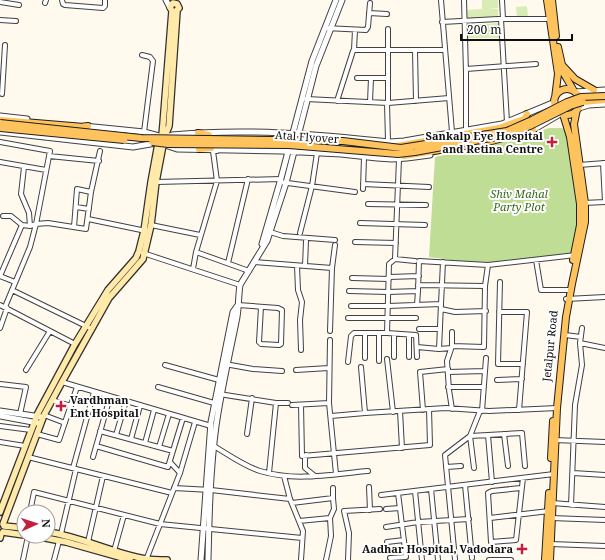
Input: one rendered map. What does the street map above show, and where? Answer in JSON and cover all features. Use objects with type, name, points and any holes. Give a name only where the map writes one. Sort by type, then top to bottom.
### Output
[{"type":"main road","points":[[547,0],[564,74],[580,101],[574,124],[573,137]]},
{"type":"main road","points":[[552,0],[555,58],[558,74],[555,100],[556,106],[562,114],[573,137]]},
{"type":"main road","points":[[161,144],[167,142],[163,136],[174,5]]},
{"type":"main road","points":[[561,64],[575,79],[594,90]]},
{"type":"main road","points":[[555,100],[560,91],[563,89],[575,91]]},
{"type":"main road","name":"Atal Flyover","points":[[0,128],[168,144],[289,145],[329,148],[413,146],[507,131],[567,102],[581,97],[605,96]]},
{"type":"main road","name":"Atal Flyover","points":[[0,123],[155,139],[327,140],[357,142],[415,152],[507,135],[530,126],[570,106],[582,102],[605,100]]},
{"type":"main road","points":[[562,114],[571,114],[578,108]]},
{"type":"main road","points":[[527,114],[524,119],[499,128],[390,147],[399,156],[412,155],[488,142],[533,130]]},
{"type":"main road","points":[[0,120],[86,127]]},
{"type":"main road","points":[[198,132],[209,135],[323,138],[327,140]]},
{"type":"main road","points":[[16,535],[1,535],[2,524],[44,416],[108,290],[136,258],[151,225],[161,144],[157,139],[163,136]]},
{"type":"main road","name":"Jetalpur Road","points":[[573,137],[579,165],[582,203]]},
{"type":"main road","name":"Jetalpur Road","points":[[545,560],[550,511],[556,408],[569,290],[576,256],[585,228],[573,137]]},
{"type":"main road","points":[[0,512],[35,419],[75,344],[89,328],[109,298],[141,262],[145,254],[152,175],[161,144]]},
{"type":"main road","points":[[199,149],[262,147],[321,150],[329,148]]},
{"type":"main road","name":"Jetalpur Road","points":[[556,408],[568,299]]},
{"type":"main road","name":"Jetalpur Road","points":[[550,560],[552,474]]},
{"type":"main road","points":[[2,524],[16,527]]},
{"type":"main road","points":[[56,533],[146,559],[168,560]]},
{"type":"main road","points":[[56,539],[130,560]]},
{"type":"street","points":[[62,0],[63,4],[65,5],[103,8],[105,6],[105,0]]},
{"type":"street","points":[[166,0],[174,5]]},
{"type":"street","points":[[305,99],[312,61],[336,0]]},
{"type":"street","points":[[260,251],[282,181],[305,99],[317,63],[342,0]]},
{"type":"street","points":[[441,0],[452,132]]},
{"type":"street","points":[[464,0],[466,130]]},
{"type":"street","points":[[502,0],[503,66],[507,122]]},
{"type":"street","points":[[0,2],[19,5]]},
{"type":"street","points":[[325,28],[355,30],[364,30],[368,28],[370,3]]},
{"type":"street","points":[[369,13],[387,14]]},
{"type":"street","points":[[442,22],[502,19],[552,19]]},
{"type":"street","points":[[0,20],[16,21]]},
{"type":"street","points":[[388,29],[388,103],[390,147]]},
{"type":"street","points":[[336,101],[354,50],[355,30]]},
{"type":"street","points":[[2,94],[2,72],[5,45]]},
{"type":"street","points":[[354,50],[445,50]]},
{"type":"street","points":[[415,50],[416,101]]},
{"type":"street","points":[[142,55],[150,57],[153,61],[144,132]]},
{"type":"street","points":[[466,69],[536,64]]},
{"type":"street","points":[[357,78],[388,78]]},
{"type":"street","points":[[370,102],[371,78]]},
{"type":"street","points":[[575,91],[605,90]]},
{"type":"street","points":[[305,99],[388,103],[449,98]]},
{"type":"street","points":[[0,116],[86,127],[144,132],[163,136],[198,132],[296,133],[390,147],[404,141],[502,124],[527,114],[555,100]]},
{"type":"street","points":[[578,108],[589,105],[605,104]]},
{"type":"street","points":[[0,132],[133,147],[161,144],[177,149],[317,153],[399,159],[494,143],[521,136],[562,114]]},
{"type":"street","points":[[0,142],[50,151],[30,247],[4,307],[0,328]]},
{"type":"street","points":[[0,222],[1,214],[11,216],[22,226],[48,223],[86,229],[91,192],[100,151]]},
{"type":"street","points":[[193,269],[200,235],[217,180],[213,151],[290,152]]},
{"type":"street","points":[[300,233],[312,186],[317,153]]},
{"type":"street","points":[[49,156],[99,161]]},
{"type":"street","points":[[364,157],[363,186],[429,186]]},
{"type":"street","points":[[395,260],[399,159]]},
{"type":"street","points":[[0,162],[46,170]]},
{"type":"street","points":[[579,165],[604,163],[605,202],[582,203]]},
{"type":"street","points":[[24,167],[21,194],[28,213],[30,226]]},
{"type":"street","points":[[156,182],[248,179],[282,181],[355,192]]},
{"type":"street","points":[[228,263],[248,179]]},
{"type":"street","points":[[202,560],[214,446],[219,380],[238,316],[240,285],[267,241],[282,181]]},
{"type":"street","points":[[74,227],[77,189],[91,192]]},
{"type":"street","points":[[368,204],[426,205]]},
{"type":"street","points":[[76,207],[89,209]]},
{"type":"street","points":[[88,219],[147,231]]},
{"type":"street","points":[[360,223],[425,225]]},
{"type":"street","points":[[151,225],[200,235]]},
{"type":"street","points":[[15,282],[0,276],[22,226]]},
{"type":"street","points":[[270,232],[283,236],[335,242],[332,268],[330,331]]},
{"type":"street","points":[[305,266],[306,241]]},
{"type":"street","points":[[355,242],[396,243]]},
{"type":"street","points":[[139,251],[240,285]]},
{"type":"street","points":[[196,252],[249,271]]},
{"type":"street","points":[[417,305],[419,261],[488,265],[576,256]]},
{"type":"street","points":[[387,333],[389,264],[395,260],[415,261]]},
{"type":"street","points":[[536,260],[541,290],[569,290]]},
{"type":"street","points":[[254,262],[332,268]]},
{"type":"street","points":[[439,349],[443,262]]},
{"type":"street","points":[[417,347],[439,349],[451,347],[484,347],[488,265]]},
{"type":"street","points":[[297,266],[298,290],[302,302],[300,320],[301,350]]},
{"type":"street","points":[[352,278],[419,276]]},
{"type":"street","points":[[500,282],[498,364],[523,364]]},
{"type":"street","points":[[418,284],[486,286]]},
{"type":"street","points":[[12,290],[89,328]]},
{"type":"street","points":[[349,291],[418,291]]},
{"type":"street","points":[[568,299],[605,297]]},
{"type":"street","points":[[238,305],[278,308],[282,310],[281,344],[261,344],[259,342],[261,307]]},
{"type":"street","points":[[351,306],[417,305],[441,307],[455,312],[486,311]]},
{"type":"street","points":[[4,307],[75,344]]},
{"type":"street","points":[[499,312],[528,312],[519,410]]},
{"type":"street","points":[[348,318],[416,318]]},
{"type":"street","points":[[571,505],[575,405],[582,365],[580,344],[582,328]]},
{"type":"street","points":[[418,329],[440,329]]},
{"type":"street","points":[[26,370],[50,331]]},
{"type":"street","points":[[452,332],[451,347],[447,361],[448,387],[452,409]]},
{"type":"street","points":[[348,362],[351,336],[353,333],[387,333],[416,336],[417,357]]},
{"type":"street","points":[[365,333],[365,358]]},
{"type":"street","points":[[379,333],[379,361]]},
{"type":"street","points":[[394,334],[394,357]]},
{"type":"street","points":[[409,335],[409,357]]},
{"type":"street","points":[[565,335],[581,337]]},
{"type":"street","points":[[330,340],[329,403],[336,474]]},
{"type":"street","points":[[580,344],[605,348]]},
{"type":"street","points":[[455,559],[450,520],[445,455],[470,436],[481,411],[486,358]]},
{"type":"street","points":[[386,359],[393,412]]},
{"type":"street","points":[[224,363],[253,369],[282,371]]},
{"type":"street","points":[[209,490],[211,426],[214,403],[218,394],[224,363]]},
{"type":"street","points":[[165,365],[219,380]]},
{"type":"street","points":[[362,367],[365,413]]},
{"type":"street","points":[[296,370],[329,368]]},
{"type":"street","points":[[423,410],[420,372],[448,370],[485,371]]},
{"type":"street","points":[[497,380],[522,379]]},
{"type":"street","points":[[62,382],[211,426]]},
{"type":"street","points":[[0,384],[26,387],[20,414]]},
{"type":"street","points":[[37,434],[59,440],[77,387]]},
{"type":"street","points":[[158,387],[214,403]]},
{"type":"street","points":[[448,387],[484,388]]},
{"type":"street","points":[[61,534],[74,468],[94,392]]},
{"type":"street","points":[[218,394],[252,398],[276,403],[301,405],[329,403]]},
{"type":"street","points":[[93,457],[110,397]]},
{"type":"street","points":[[247,434],[252,398]]},
{"type":"street","points":[[52,400],[71,406]]},
{"type":"street","points":[[116,435],[126,401]]},
{"type":"street","points":[[269,473],[276,403]]},
{"type":"street","points":[[301,405],[302,456],[430,446],[429,409]]},
{"type":"street","points":[[131,439],[140,406]]},
{"type":"street","points":[[331,416],[429,409],[481,411],[556,408]]},
{"type":"street","points":[[145,443],[154,410]]},
{"type":"street","points":[[0,411],[20,414],[35,419],[41,424]]},
{"type":"street","points":[[400,411],[402,448]]},
{"type":"street","points":[[159,447],[169,414]]},
{"type":"street","points":[[0,416],[35,419],[44,416],[65,423]]},
{"type":"street","points":[[96,446],[168,467],[183,418]]},
{"type":"street","points":[[146,559],[180,473],[195,422]]},
{"type":"street","points":[[0,426],[31,430]]},
{"type":"street","points":[[100,431],[173,451]]},
{"type":"street","points":[[470,436],[522,433],[525,466]]},
{"type":"street","points":[[504,434],[508,466]]},
{"type":"street","points":[[488,435],[492,482]]},
{"type":"street","points":[[470,436],[474,468]]},
{"type":"street","points":[[554,440],[605,441]]},
{"type":"street","points":[[0,442],[25,446]]},
{"type":"street","points":[[214,446],[236,460],[259,471],[284,476],[302,477],[368,471]]},
{"type":"street","points":[[306,455],[305,468],[315,476]]},
{"type":"street","points":[[28,457],[103,476],[173,491],[209,490],[291,501],[333,498]]},
{"type":"street","points":[[170,462],[180,473]]},
{"type":"street","points":[[446,467],[461,466]]},
{"type":"street","points":[[573,473],[605,475]]},
{"type":"street","points":[[381,495],[552,474]]},
{"type":"street","points":[[88,542],[103,476]]},
{"type":"street","points":[[284,476],[291,501],[303,531],[301,560]]},
{"type":"street","points":[[522,478],[522,488],[516,540],[491,542],[488,493],[492,491],[522,488]]},
{"type":"street","points":[[465,485],[472,558]]},
{"type":"street","points":[[369,487],[370,510]]},
{"type":"street","points":[[326,560],[332,536],[330,518],[334,510],[333,488]]},
{"type":"street","points":[[431,489],[438,560]]},
{"type":"street","points":[[415,491],[422,560]]},
{"type":"street","points":[[32,504],[34,492],[160,524],[302,538]]},
{"type":"street","points":[[390,558],[406,556],[398,493]]},
{"type":"street","points":[[552,503],[605,507]]},
{"type":"street","points":[[386,509],[400,508]]},
{"type":"street","points":[[348,560],[349,533],[344,511],[380,509]]},
{"type":"street","points":[[490,518],[550,511]]},
{"type":"street","points":[[114,551],[124,515]]},
{"type":"street","points":[[299,521],[330,518]]},
{"type":"street","points":[[552,518],[605,520]]},
{"type":"street","points":[[386,527],[418,522],[468,519]]},
{"type":"street","points":[[206,529],[208,560]]},
{"type":"street","points":[[54,560],[59,540]]},
{"type":"street","points":[[387,542],[404,540]]},
{"type":"street","points":[[23,560],[26,544]]},
{"type":"street","points":[[551,544],[605,546]]},
{"type":"street","points":[[489,560],[511,560]]},
{"type":"green space","points":[[482,0],[498,0],[498,8],[489,9],[498,9],[498,19],[465,20],[465,10],[482,9]]},
{"type":"green space","points":[[527,6],[528,17],[517,17],[516,7]]},
{"type":"green space","points":[[499,23],[499,38],[466,38],[466,25]]},
{"type":"green space","name":"Shiv Mahal Party Plot","points":[[549,128],[562,128],[573,137],[581,206],[575,256],[488,265],[429,257],[435,157],[518,139]]},
{"type":"place","name":"Sankalp Eye Hospital and Retina Centre","points":[[552,142]]},
{"type":"place","name":"Vardhman Ent Hospital","points":[[61,406]]},
{"type":"place","name":"Aadhar Hospital, Vadodara","points":[[522,549]]}]
